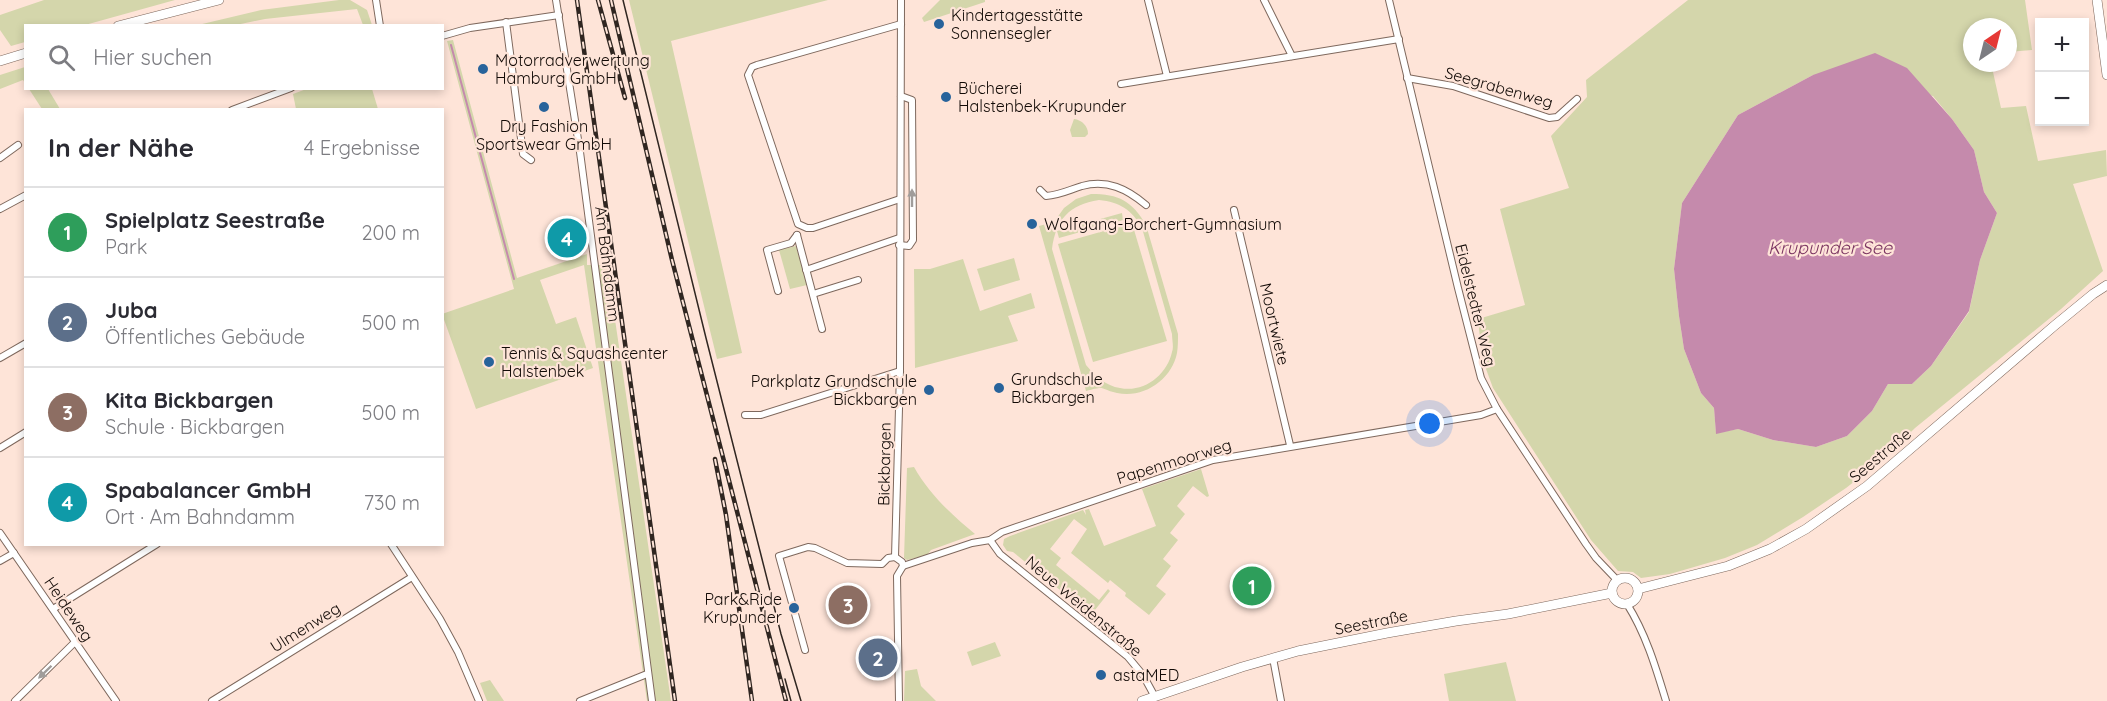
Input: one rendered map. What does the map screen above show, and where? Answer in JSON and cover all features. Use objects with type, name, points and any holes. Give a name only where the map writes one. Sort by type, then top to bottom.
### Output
[{"type":"street","points":[[126,24],[219,0]]},
{"type":"street","points":[[376,0],[380,24]]},
{"type":"street","name":"Am Bahndamm","points":[[556,0],[580,152],[652,701]]},
{"type":"street","name":"Bickbargen","points":[[896,556],[900,371],[901,0]]},
{"type":"street","points":[[1148,0],[1167,76]]},
{"type":"street","points":[[1264,0],[1292,56]]},
{"type":"street","name":"Eidelstedter Weg","points":[[1389,0],[1477,365],[1485,387],[1497,409],[1596,558],[1617,580]]},
{"type":"street","points":[[2097,0],[2107,75]]},
{"type":"street","points":[[444,35],[470,28],[559,15]]},
{"type":"street","points":[[506,22],[523,154],[531,160]]},
{"type":"street","points":[[900,199],[813,228],[802,227],[795,219],[748,81],[749,71],[757,65],[901,24]]},
{"type":"street","points":[[1121,84],[1399,39]]},
{"type":"street","points":[[0,61],[24,54]]},
{"type":"street","name":"Seegrabenweg","points":[[1407,78],[1453,86],[1549,118],[1557,117],[1577,99]]},
{"type":"street","points":[[237,108],[286,90]]},
{"type":"street","name":"Bickbargen","points":[[899,242],[909,246],[913,240],[912,100],[901,96]]},
{"type":"street","points":[[0,158],[18,145]]},
{"type":"street","points":[[1040,190],[1046,196],[1084,186],[1105,184],[1123,188],[1146,205]]},
{"type":"street","points":[[0,209],[24,196]]},
{"type":"street","name":"Moortwiete","points":[[1234,210],[1290,445]]},
{"type":"street","points":[[778,291],[767,250],[791,243],[802,227]]},
{"type":"street","points":[[797,235],[822,329]]},
{"type":"street","points":[[806,270],[899,242]]},
{"type":"street","points":[[813,294],[858,280]]},
{"type":"street","name":"Seestraße","points":[[1638,589],[1728,566],[1770,549],[1806,529],[1867,486],[2069,313],[2107,285]]},
{"type":"street","points":[[0,358],[24,344]]},
{"type":"street","points":[[745,416],[761,415],[900,371]]},
{"type":"street","name":"Papenmoorweg","points":[[903,566],[972,543],[990,540],[1002,532],[1201,463],[1237,454],[1481,415],[1497,409]]},
{"type":"street","points":[[0,448],[24,433]]},
{"type":"street","name":"Heideweg","points":[[0,533],[116,701]]},
{"type":"street","name":"Neue Weidenstraße","points":[[990,540],[1000,554],[1128,657],[1143,675],[1156,699]]},
{"type":"street","points":[[52,609],[154,546]]},
{"type":"street","points":[[392,546],[458,652],[479,701]]},
{"type":"street","points":[[805,650],[779,556],[808,547],[847,563],[882,564],[888,558],[896,556],[903,566],[897,576],[898,701]]},
{"type":"street","points":[[0,561],[14,553]]},
{"type":"street","name":"Ulmenweg","points":[[212,701],[412,576]]},
{"type":"street","points":[[1628,578],[1638,589],[1636,599],[1627,604],[1617,602],[1612,593],[1617,580],[1628,578]]},
{"type":"street","name":"Seestraße","points":[[1142,701],[1156,699],[1272,658],[1387,633],[1508,614],[1612,593]]},
{"type":"street","points":[[1627,604],[1649,648],[1666,701]]},
{"type":"street","points":[[15,701],[75,642]]},
{"type":"street","points":[[1272,658],[1281,701]]},
{"type":"street","points":[[580,701],[647,674]]},
{"type":"green space","points":[[44,0],[175,0],[89,24],[24,24],[24,42],[11,46],[0,30],[0,15]]},
{"type":"green space","points":[[350,0],[367,10],[372,24],[363,24],[357,9],[265,19],[241,24],[202,24],[261,10]]},
{"type":"green space","points":[[629,0],[828,0],[671,41],[742,353],[717,359]]},
{"type":"green space","points":[[940,0],[985,0],[985,2],[924,22],[922,18]]},
{"type":"green space","points":[[1688,0],[2025,0],[2032,50],[2017,51],[2017,18],[1963,18],[1963,72],[1993,72],[2001,108],[2026,106],[2038,161],[2106,150],[2107,176],[2073,184],[2103,271],[2061,309],[1915,428],[1882,460],[1803,517],[1757,545],[1725,558],[1670,574],[1641,578],[1633,572],[1618,571],[1591,540],[1493,388],[1482,358],[1478,319],[1525,305],[1500,209],[1569,188],[1551,136],[1587,97],[1586,80]],"holes":[[[1813,75],[1933,96],[1974,150],[1984,192],[1997,213],[1980,260],[1969,312],[1931,366],[1912,384],[1888,384],[1872,411],[1847,436],[1816,447],[1773,440],[1738,429],[1716,433],[1714,408],[1701,393],[1684,349],[1674,269],[1682,203],[1738,115]]]},
{"type":"green space","points":[[453,40],[517,278],[587,254],[587,265],[607,265],[671,701],[647,701],[584,265],[540,280],[556,324],[576,317],[593,368],[476,409],[444,320],[444,313],[514,289],[447,41]]},
{"type":"green space","points":[[24,67],[24,82],[0,89],[0,75]]},
{"type":"green space","points":[[30,90],[49,90],[59,108],[41,108]]},
{"type":"green space","points":[[304,90],[372,90],[378,108],[296,108],[293,94]]},
{"type":"green space","points":[[1074,119],[1086,126],[1088,134],[1085,137],[1072,137],[1070,130]]},
{"type":"green space","points":[[1091,194],[1117,197],[1130,205],[1146,225],[1178,334],[1174,362],[1163,379],[1147,390],[1127,394],[1100,388],[1086,391],[1039,226],[1054,222],[1064,208],[1076,199]],"holes":[[[1106,201],[1125,208],[1142,228],[1172,334],[1173,350],[1165,368],[1160,375],[1138,388],[1120,388],[1105,383],[1086,365],[1052,249],[1057,229],[1066,215],[1089,202]]]},
{"type":"green space","points":[[1122,213],[1123,220],[1059,238],[1057,231]]},
{"type":"green space","points":[[1132,223],[1167,341],[1093,362],[1058,244]]},
{"type":"green space","points":[[796,246],[807,285],[790,289],[779,250]]},
{"type":"green space","points":[[1014,258],[1020,280],[984,291],[977,269]]},
{"type":"green space","points":[[963,259],[980,311],[1031,293],[1035,308],[1008,316],[1018,341],[915,368],[914,269],[930,269]]},
{"type":"green space","points":[[914,467],[942,503],[975,534],[931,550],[927,555],[907,560],[904,558],[907,468]]},
{"type":"green space","points":[[1201,469],[1209,496],[1207,497],[1193,486],[1177,506],[1185,514],[1170,533],[1178,540],[1163,559],[1171,566],[1156,586],[1166,594],[1149,615],[1125,596],[1126,593],[1110,580],[1108,583],[1071,553],[1087,529],[1074,519],[1050,549],[1061,558],[1056,565],[1099,600],[1108,589],[1110,591],[1091,615],[1013,552],[1007,551],[1003,545],[1004,539],[1010,536],[1083,510],[1086,515],[1085,510],[1089,509],[1104,546],[1156,526],[1142,489]]},
{"type":"green space","points":[[1255,569],[1262,599],[1249,602],[1241,573]]},
{"type":"green space","points":[[995,642],[1001,656],[972,666],[967,652]]},
{"type":"green space","points":[[1506,662],[1516,701],[1449,701],[1444,674]]},
{"type":"green space","points":[[917,669],[921,686],[936,701],[904,701],[905,671]]},
{"type":"green space","points":[[490,680],[504,701],[487,701],[480,683]]},
{"type":"water","name":"Krupunder See","points":[[1875,53],[1907,68],[1952,119],[1974,150],[1984,192],[1997,213],[1980,260],[1969,311],[1931,366],[1912,384],[1888,384],[1872,411],[1847,436],[1816,447],[1773,440],[1738,429],[1716,434],[1714,408],[1701,393],[1684,349],[1679,316],[1674,269],[1682,203],[1738,115],[1813,75]]},
{"type":"waterway","points":[[451,45],[514,279]]},
{"type":"tram line","points":[[623,0],[781,634],[801,701]]},
{"type":"tram line","points":[[785,679],[791,701]]},
{"type":"railway","points":[[577,0],[675,701]]},
{"type":"railway","points":[[598,0],[625,98]]},
{"type":"railway","points":[[611,0],[672,260],[786,701]]},
{"type":"railway","points":[[715,459],[726,515],[752,701]]},
{"type":"place","name":"Kindertagesstätte Sonnensegler","points":[[939,24]]},
{"type":"place","name":"Motorradverwertung Hamburg GmbH","points":[[483,69]]},
{"type":"place","name":"Bücherei Halstenbek-Krupunder","points":[[946,97]]},
{"type":"place","name":"Dry Fashion Sportswear GmbH","points":[[544,107]]},
{"type":"place","name":"Wolfgang-Borchert-Gymnasium","points":[[1032,224]]},
{"type":"place","name":"Spabalancer GmbH","points":[[567,238]]},
{"type":"place","name":"Tennis & Squashcenter Halstenbek","points":[[489,362]]},
{"type":"place","name":"Grundschule Bickbargen","points":[[999,388]]},
{"type":"place","name":"Parkplatz Grundschule Bickbargen","points":[[929,390]]},
{"type":"place","name":"Spielplatz Seestraße","points":[[1252,586]]},
{"type":"place","name":"Kita Bickbargen","points":[[848,605]]},
{"type":"place","name":"Park&Ride Krupunder","points":[[794,608]]},
{"type":"place","name":"Juba","points":[[878,658]]},
{"type":"place","name":"astaMED","points":[[1101,675]]}]
